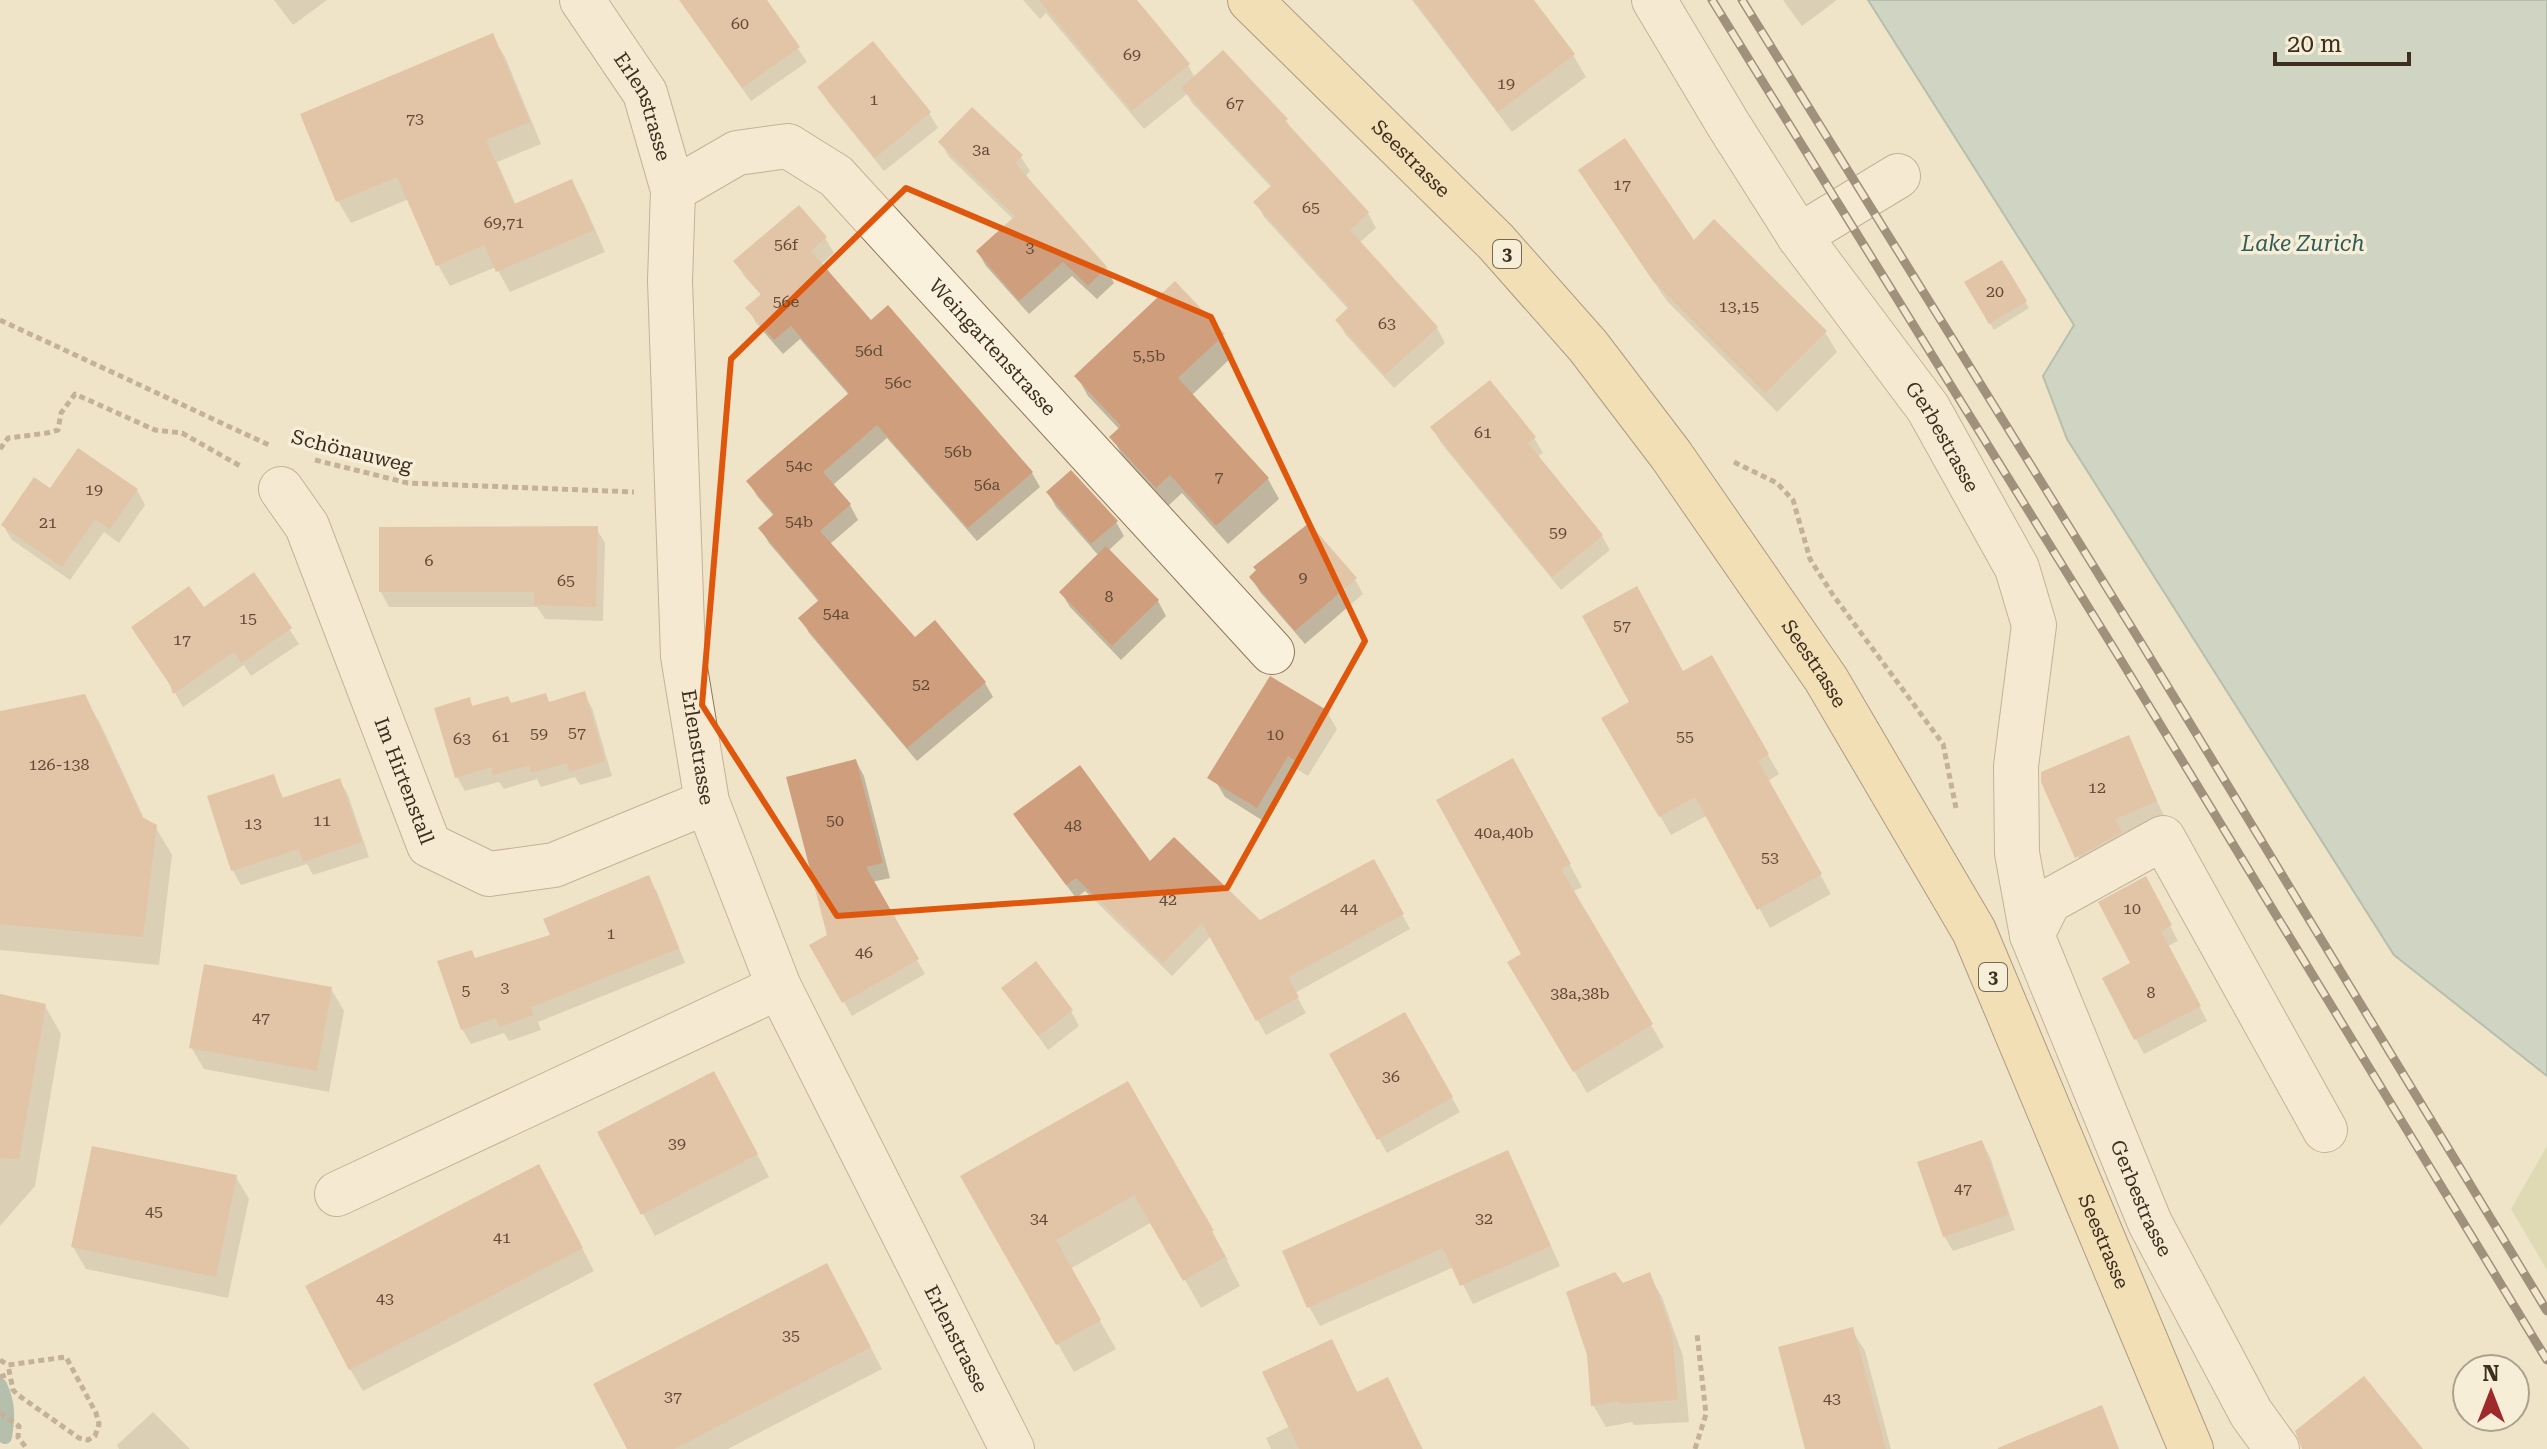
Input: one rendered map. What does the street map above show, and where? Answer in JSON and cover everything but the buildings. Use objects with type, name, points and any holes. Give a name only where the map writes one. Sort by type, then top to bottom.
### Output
[{"type":"main road","name":"Seestrasse","points":[[1250,0],[1496,242],[1588,346],[1671,455],[1826,679],[1974,931],[2191,1449]]},
{"type":"street","name":"Erlenstrasse","points":[[582,0],[645,93],[673,190],[670,281],[683,656],[707,802],[779,987],[1012,1449]]},
{"type":"street","name":"Gerbestrasse","points":[[1654,0],[1799,236],[1928,408],[2017,568],[2034,625],[2016,766],[2017,853],[2032,935],[2150,1223],[2251,1413],[2277,1449]]},
{"type":"street","name":"Weingartenstrasse","points":[[673,190],[737,153],[788,146],[836,176],[1272,652]]},
{"type":"street","points":[[1799,236],[1898,176]]},
{"type":"street","name":"Im Hirtenstall","points":[[292,473],[307,526],[429,845],[489,874],[554,865],[707,802]]},
{"type":"street","points":[[2032,935],[2049,901],[2163,838],[2325,1130]]},
{"type":"street","points":[[337,1194],[779,987]]},
{"type":"path","name":"Schönauweg","points":[[0,320],[273,446]]},
{"type":"path","name":"Schönauweg","points":[[0,449],[8,438],[58,430],[61,413],[75,394],[155,430],[182,433],[292,473],[408,483],[677,493]]},
{"type":"path","points":[[1723,457],[1777,483],[1793,500],[1810,559],[1943,744],[1958,814]]},
{"type":"path","points":[[1695,1449],[1706,1414],[1697,1334]]},
{"type":"path","points":[[66,1357],[96,1413],[99,1424],[95,1436],[88,1440],[79,1438],[13,1390],[4,1363],[66,1357]]},
{"type":"path","points":[[0,1377],[9,1374]]},
{"type":"path","points":[[1,1414],[19,1426],[18,1437],[27,1449]]},
{"type":"highlighted area","points":[[906,188],[1211,317],[1365,641],[1227,888],[837,916],[702,705],[731,359]]},
{"type":"green space","points":[[2547,1146],[2547,1270],[2511,1209]]},
{"type":"water","name":"Lake Zurich","points":[[1868,0],[2547,0],[2547,1076],[2394,955],[2067,439],[2043,376],[2074,325]]},
{"type":"waterway","points":[[0,1385],[7,1411],[5,1437]]},
{"type":"railway","points":[[1712,0],[2116,652],[2547,1360]]},
{"type":"railway","points":[[1742,0],[2140,641],[2547,1311]]}]
